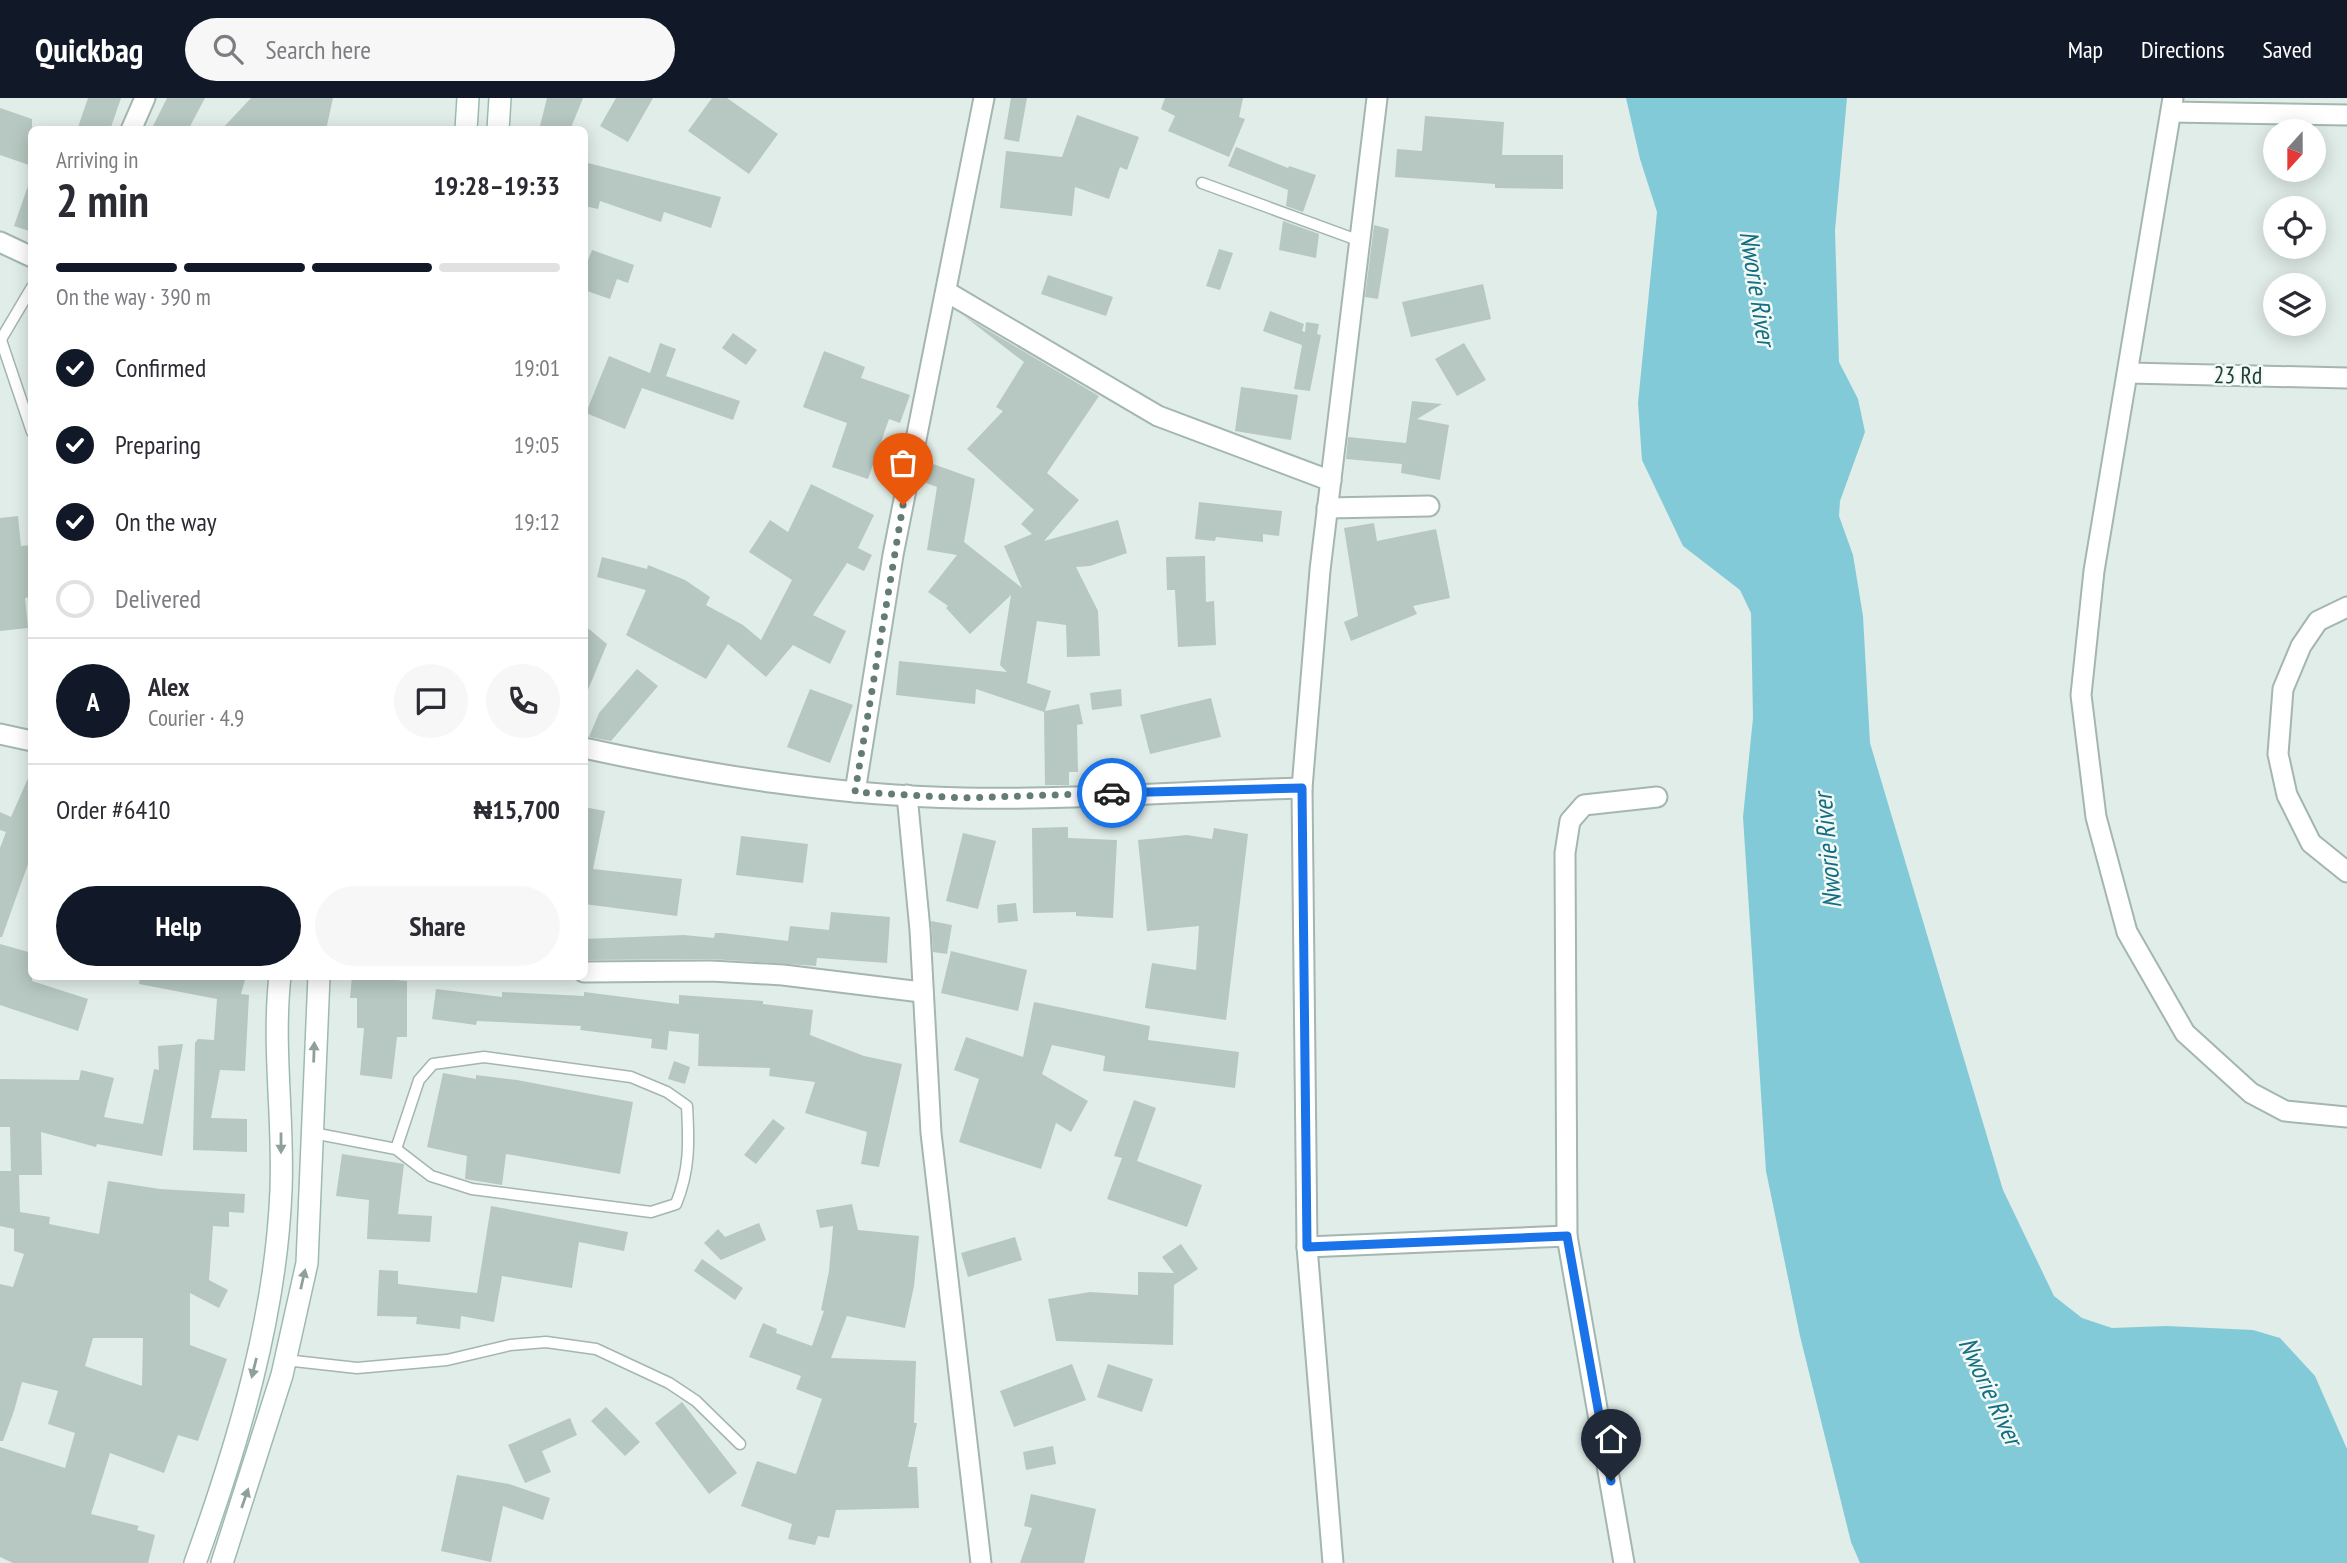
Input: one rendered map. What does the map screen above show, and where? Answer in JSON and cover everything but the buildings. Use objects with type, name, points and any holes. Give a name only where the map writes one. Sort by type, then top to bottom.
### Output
[{"type":"main road","points":[[466,126],[468,98]]},
{"type":"main road","points":[[498,126],[500,98]]},
{"type":"main road","points":[[195,1563],[242,1413],[266,1318],[275,1262],[281,1189],[280,980]]},
{"type":"main road","points":[[222,1563],[253,1474],[285,1360],[307,1263],[318,980]]},
{"type":"street","points":[[133,126],[145,98]]},
{"type":"street","points":[[855,792],[893,555],[984,98]]},
{"type":"street","points":[[1333,1563],[1307,1247],[1302,788],[1327,508],[1377,98]]},
{"type":"street","points":[[2347,114],[2172,105],[2094,571],[2081,695],[2096,817],[2127,932],[2185,1033],[2251,1093],[2285,1111],[2347,1117]]},
{"type":"street","points":[[0,242],[28,255]]},
{"type":"street","points":[[947,292],[1158,416],[1331,481]]},
{"type":"street","name":"23 Rd","points":[[2129,373],[2347,378]]},
{"type":"street","points":[[1327,508],[1429,506]]},
{"type":"street","points":[[2347,607],[2318,621],[2301,646],[2283,689],[2278,754],[2287,795],[2311,843],[2347,872]]},
{"type":"street","points":[[0,734],[28,740]]},
{"type":"street","points":[[588,749],[731,777],[855,792],[907,795],[963,798],[1302,788]]},
{"type":"street","points":[[907,795],[920,930],[921,992],[931,1133],[981,1563]]},
{"type":"street","points":[[1624,1563],[1567,1236],[1565,852],[1570,821],[1584,805],[1657,797]]},
{"type":"street","points":[[588,972],[711,971],[783,975],[921,992]]},
{"type":"street","points":[[1307,1247],[1567,1236]]},
{"type":"lane","points":[[1202,184],[1360,241]]},
{"type":"lane","points":[[28,294],[0,341],[28,421]]},
{"type":"lane","points":[[313,1133],[396,1149],[431,1176],[472,1189],[651,1212],[676,1204],[685,1182],[690,1154],[687,1106],[667,1092],[631,1077],[484,1057],[433,1064],[419,1080],[396,1149]]},
{"type":"lane","points":[[285,1360],[357,1368],[447,1360],[510,1345],[546,1342],[596,1349],[669,1383],[696,1401],[740,1444]]},
{"type":"water","name":"Nworie River","points":[[1626,98],[1847,98],[1835,230],[1839,362],[1858,399],[1865,432],[1840,501],[1839,516],[1853,555],[1863,616],[1870,743],[2003,1190],[2054,1296],[2082,1318],[2112,1328],[2166,1326],[2253,1330],[2280,1338],[2315,1376],[2347,1449],[2347,1563],[1860,1563],[1851,1542],[1800,1336],[1766,1171],[1743,817],[1753,718],[1751,613],[1740,590],[1683,546],[1642,460],[1638,403],[1657,212],[1640,159]]},
{"type":"way so far","points":[[903,505],[855,792],[963,798],[1112,793]]},
{"type":"route","points":[[1112,793],[1302,788],[1307,1247],[1567,1236],[1611,1481]]}]
